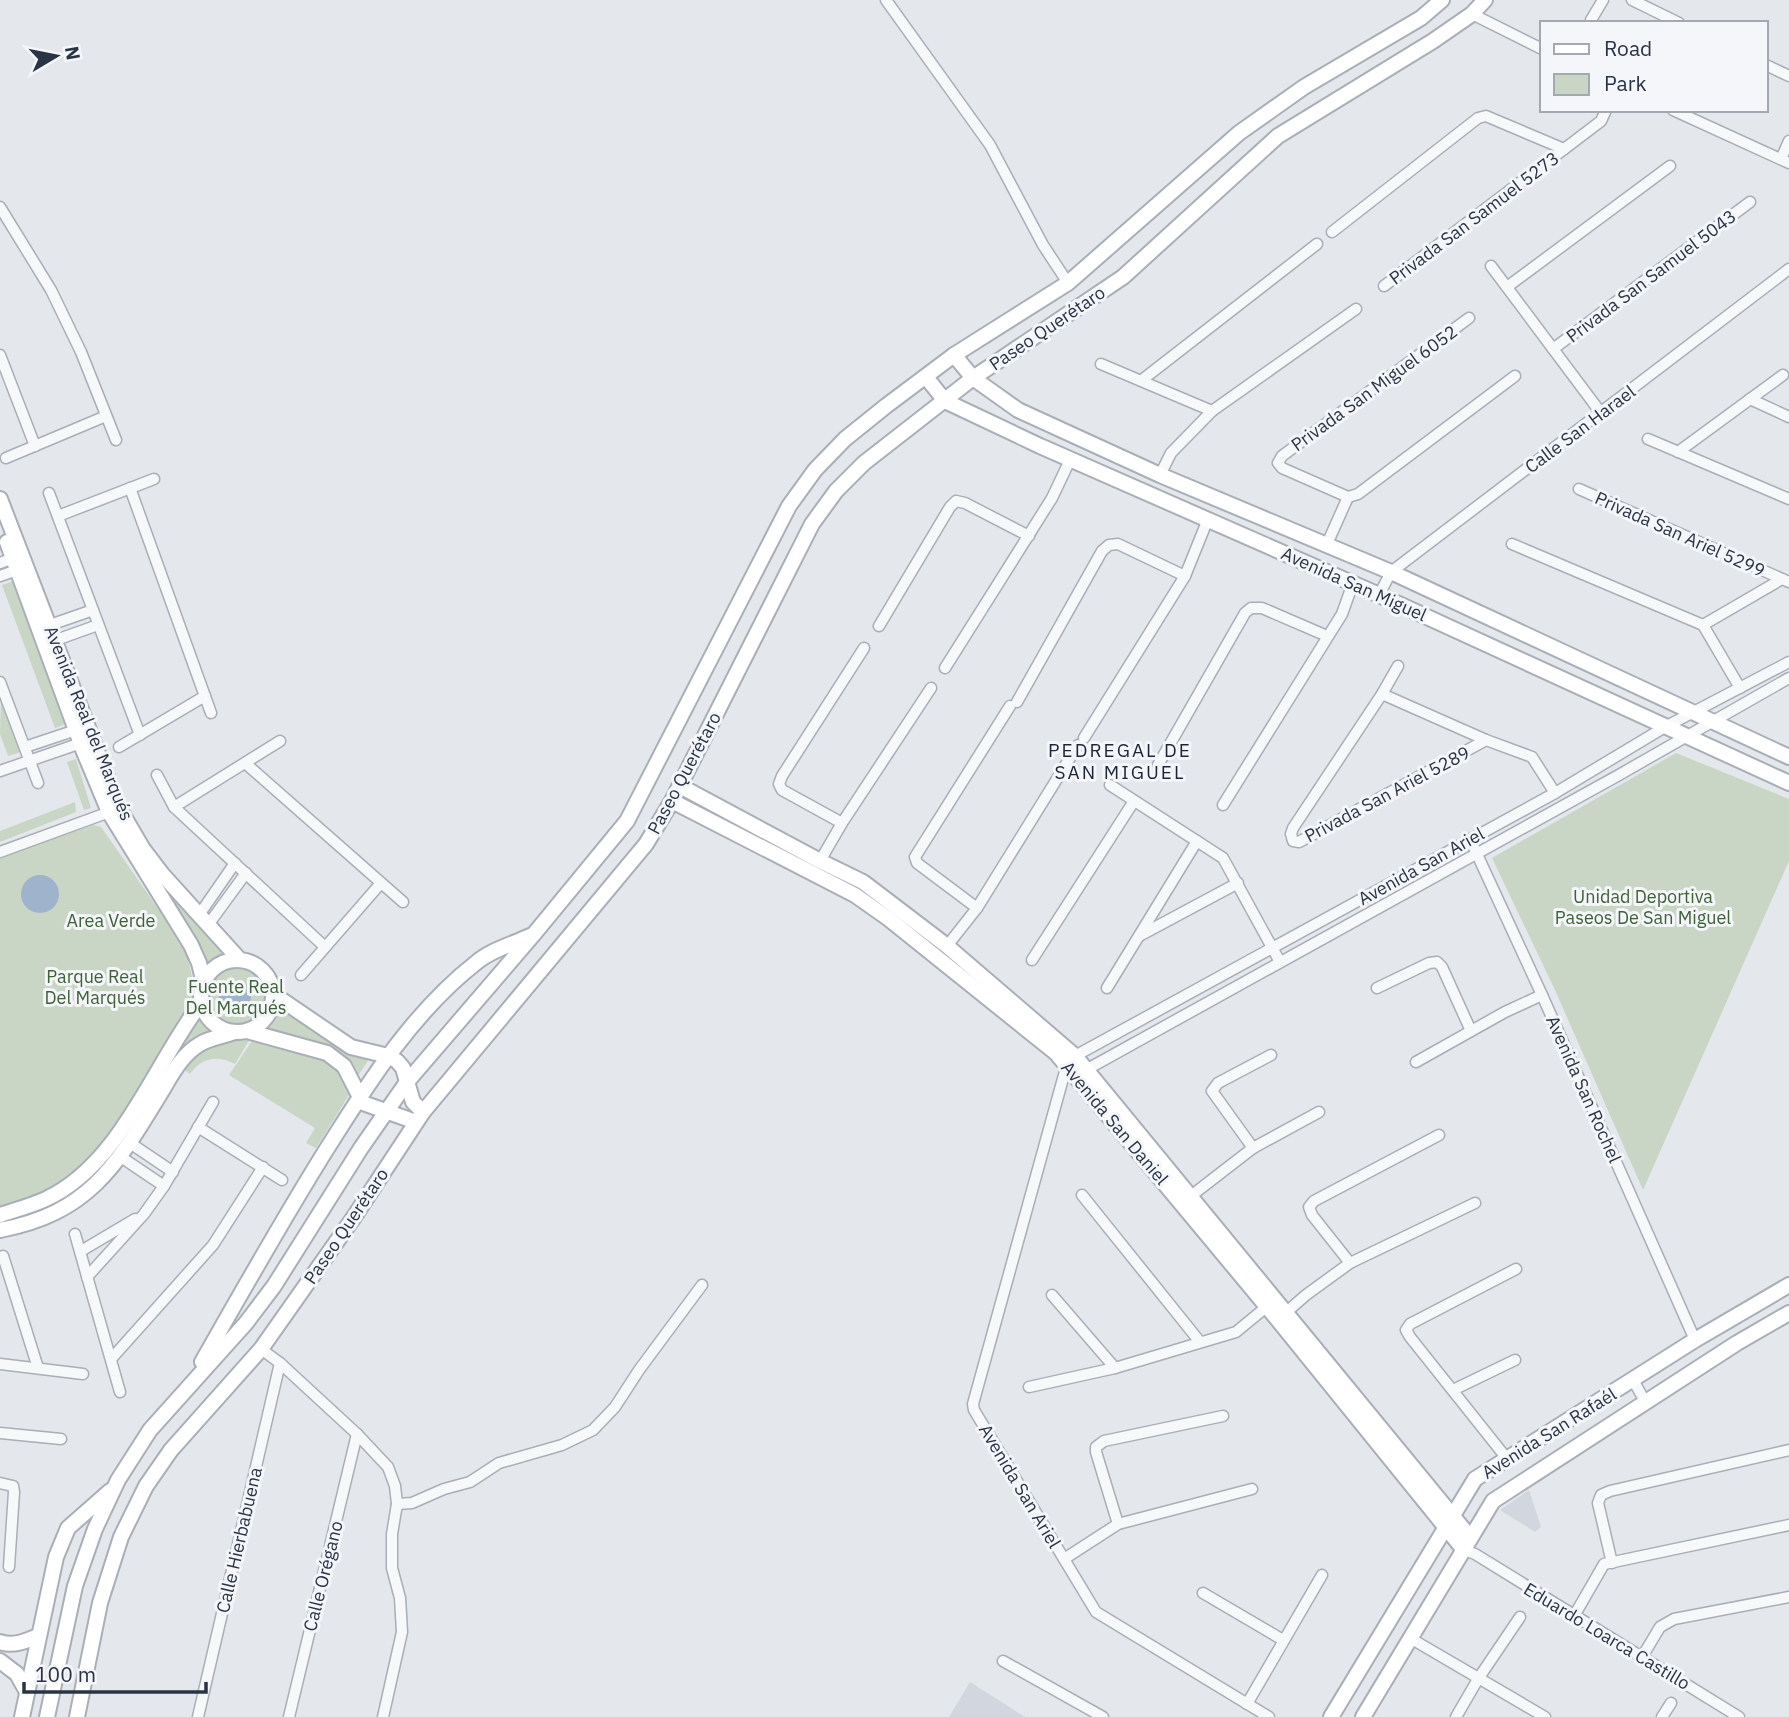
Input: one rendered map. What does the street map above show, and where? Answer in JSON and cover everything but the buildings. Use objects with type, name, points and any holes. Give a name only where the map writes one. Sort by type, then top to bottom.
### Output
[{"type":"main road","name":"Paseo Querétaro","points":[[47,1717],[75,1586],[95,1529],[114,1488],[150,1430],[246,1324],[274,1286],[407,1082],[627,821],[789,506],[816,470],[845,439],[954,355],[1068,283],[1239,133],[1304,87],[1421,18],[1442,0]]},
{"type":"main road","name":"Paseo Querétaro","points":[[77,1717],[100,1603],[121,1537],[146,1486],[171,1450],[261,1349],[354,1217],[419,1117],[646,844],[680,786],[820,513],[836,491],[864,463],[972,378],[1123,277],[1278,136],[1433,41],[1472,14],[1485,0]]},
{"type":"main road","name":"Avenida San Miguel","points":[[954,355],[972,378],[1018,410],[1160,475],[1391,572],[1789,757]]},
{"type":"main road","name":"Avenida San Miguel","points":[[926,377],[946,401],[1070,460],[1380,595],[1789,783]]},
{"type":"main road","name":"Avenida Real del Marqués","points":[[0,499],[56,640],[114,810],[203,920],[239,959]]},
{"type":"main road","name":"Avenida Real del Marqués","points":[[0,524],[10,564],[79,736],[114,810],[191,945],[204,983]]},
{"type":"main road","name":"Avenida San Daniel","points":[[680,786],[863,882],[894,913],[1073,1068]]},
{"type":"main road","name":"Avenida San Daniel","points":[[672,801],[894,913],[947,946],[1073,1068],[1454,1516],[1470,1547]]},
{"type":"main road","points":[[187,1387],[305,1185],[359,1097],[388,1056],[424,1011],[479,960],[534,934]]},
{"type":"main road","points":[[0,1215],[47,1199],[71,1185],[109,1147],[180,1030],[201,1003],[204,983],[210,971],[219,963],[239,959],[256,964],[268,977],[273,994],[272,1006],[266,1017],[258,1025],[200,1044],[178,1064],[121,1157],[87,1194],[34,1222],[0,1230]]},
{"type":"main road","points":[[273,994],[351,1047],[388,1056],[402,1068],[419,1117]]},
{"type":"main road","points":[[201,1003],[208,1017],[220,1028],[327,1053],[344,1066],[355,1082],[359,1097],[369,1106],[419,1117]]},
{"type":"main road","name":"Avenida San Rafaél","points":[[1331,1717],[1475,1479],[1695,1340],[1789,1286]]},
{"type":"main road","name":"Avenida San Rafaél","points":[[1363,1717],[1470,1547],[1493,1502],[1737,1343],[1789,1313]]},
{"type":"main road","name":"Avenida San Daniel","points":[[1282,1316],[1444,1528],[1470,1547]]},
{"type":"main road","points":[[22,1717],[56,1557],[68,1528],[114,1488]]},
{"type":"main road","points":[[0,1642],[23,1643],[38,1636]]},
{"type":"main road","points":[[0,1661],[17,1674],[27,1692]]},
{"type":"street","points":[[886,0],[990,145],[1043,245],[1068,283]]},
{"type":"street","points":[[1591,20],[1603,0]]},
{"type":"street","points":[[1632,0],[1675,21]]},
{"type":"street","points":[[1472,14],[1540,47]]},
{"type":"street","points":[[1768,66],[1789,76]]},
{"type":"street","name":"Privada San Samuel 5273","points":[[1384,286],[1601,121],[1605,112]]},
{"type":"street","points":[[1677,112],[1785,161],[1789,141]]},
{"type":"street","name":"Privada San Samuel 5273","points":[[1332,232],[1478,118],[1486,116],[1564,149]]},
{"type":"street","points":[[1507,288],[1670,166]]},
{"type":"street","name":"Privada San Samuel 5043","points":[[1553,349],[1749,202]]},
{"type":"street","points":[[0,207],[51,290],[81,352],[116,440]]},
{"type":"street","points":[[1142,380],[1317,244]]},
{"type":"street","name":"Privada San Samuel 5043","points":[[1491,266],[1601,413]]},
{"type":"street","name":"Calle San Harael","points":[[1380,595],[1391,572],[1789,269]]},
{"type":"street","points":[[1160,475],[1171,453],[1212,411],[1356,309]]},
{"type":"street","name":"Privada San Miguel 6052","points":[[1349,497],[1282,468],[1278,463],[1282,456],[1469,318]]},
{"type":"street","points":[[0,355],[35,446]]},
{"type":"street","points":[[1101,363],[1212,411]]},
{"type":"street","points":[[1678,452],[1783,375]]},
{"type":"street","points":[[1327,544],[1349,497],[1358,495],[1515,376]]},
{"type":"street","points":[[1750,399],[1789,417]]},
{"type":"street","points":[[6,458],[106,416]]},
{"type":"street","points":[[1648,439],[1789,499]]},
{"type":"street","points":[[945,668],[1052,498],[1070,460]]},
{"type":"street","points":[[58,516],[154,479]]},
{"type":"street","points":[[130,488],[211,713]]},
{"type":"street","name":"Privada San Ariel 5299","points":[[1579,489],[1786,581]]},
{"type":"street","points":[[49,493],[140,736]]},
{"type":"street","points":[[879,626],[956,501],[1029,536]]},
{"type":"street","points":[[947,946],[977,908],[1185,576],[1208,519]]},
{"type":"street","points":[[977,908],[917,863],[915,857],[1014,704],[1102,551],[1109,545],[1118,544],[1185,576]]},
{"type":"street","points":[[1512,544],[1703,625],[1740,688]]},
{"type":"street","points":[[0,576],[10,564]]},
{"type":"street","name":"Privada San Ariel 5299","points":[[1703,625],[1786,581]]},
{"type":"street","points":[[1223,805],[1342,614],[1353,583]]},
{"type":"street","points":[[1158,765],[1245,612],[1251,608],[1262,608],[1327,636]]},
{"type":"street","points":[[50,625],[93,610]]},
{"type":"street","points":[[56,640],[98,625]]},
{"type":"street","points":[[842,823],[782,790],[779,784],[864,648]]},
{"type":"street","name":"Avenida San Ariel","points":[[1269,1717],[1096,1612],[974,1410],[973,1404],[1073,1068],[1273,947],[1555,793],[1665,727],[1789,662]]},
{"type":"street","name":"Privada San Ariel 5289","points":[[1398,666],[1293,828],[1290,834],[1293,841],[1300,842],[1486,740]]},
{"type":"street","name":"Avenida San Ariel","points":[[1073,1068],[1280,962],[1789,678]]},
{"type":"street","points":[[820,861],[842,823],[932,688]]},
{"type":"street","points":[[1,689],[38,783]]},
{"type":"street","name":"Privada San Ariel 5289","points":[[1382,694],[1486,740],[1532,757],[1555,793]]},
{"type":"street","points":[[119,747],[205,696]]},
{"type":"street","points":[[25,747],[79,736]]},
{"type":"street","points":[[0,771],[79,736]]},
{"type":"street","points":[[174,807],[279,741]]},
{"type":"street","points":[[245,762],[403,902]]},
{"type":"street","points":[[157,775],[174,807],[326,947]]},
{"type":"street","points":[[1110,785],[1223,858],[1280,962]]},
{"type":"street","points":[[1032,960],[1135,801]]},
{"type":"street","points":[[0,852],[114,810]]},
{"type":"street","name":"Avenida San Rochel","points":[[1470,839],[1695,1340]]},
{"type":"street","points":[[1107,988],[1197,841]]},
{"type":"street","points":[[203,920],[235,863]]},
{"type":"street","points":[[203,920],[246,873]]},
{"type":"street","points":[[301,975],[381,883]]},
{"type":"street","points":[[1139,936],[1238,883]]},
{"type":"street","points":[[1377,988],[1429,963],[1437,962],[1442,967],[1471,1031]]},
{"type":"street","points":[[1416,1062],[1542,995]]},
{"type":"street","points":[[1253,1148],[1212,1091],[1218,1083],[1271,1055]]},
{"type":"street","points":[[87,1277],[144,1214],[173,1172],[213,1102]]},
{"type":"street","points":[[1185,1200],[1253,1148],[1319,1112]]},
{"type":"street","points":[[198,1127],[282,1180]]},
{"type":"street","points":[[1350,1263],[1312,1215],[1309,1207],[1314,1201],[1439,1135]]},
{"type":"street","points":[[130,1143],[173,1172]]},
{"type":"street","points":[[121,1157],[164,1186]]},
{"type":"street","points":[[112,1359],[213,1245],[263,1167]]},
{"type":"street","points":[[1082,1195],[1200,1342]]},
{"type":"street","points":[[1282,1316],[1314,1288],[1350,1263],[1475,1203]]},
{"type":"street","points":[[81,1251],[144,1214]]},
{"type":"street","points":[[75,1234],[120,1392]]},
{"type":"street","points":[[3,1256],[5,1279],[38,1368]]},
{"type":"street","points":[[1508,1460],[1406,1329],[1410,1324],[1516,1269]]},
{"type":"street","points":[[397,1504],[412,1503],[444,1489],[470,1482],[499,1463],[562,1445],[593,1430],[615,1407],[702,1285]]},
{"type":"street","points":[[1052,1294],[1115,1368]]},
{"type":"street","points":[[1029,1387],[1115,1368],[1236,1332],[1271,1304]]},
{"type":"street","points":[[261,1349],[358,1434],[388,1467],[395,1486],[397,1504],[392,1534],[392,1568],[400,1598],[402,1632],[383,1717]]},
{"type":"street","points":[[1453,1390],[1515,1360]]},
{"type":"street","name":"Calle Hierbabuena","points":[[198,1717],[280,1363]]},
{"type":"street","points":[[0,1364],[83,1374]]},
{"type":"street","points":[[1633,1380],[1646,1403]]},
{"type":"street","points":[[1118,1524],[1096,1447],[1104,1441],[1223,1416]]},
{"type":"street","points":[[0,1433],[61,1439]]},
{"type":"street","name":"Calle Orégano","points":[[289,1717],[358,1434]]},
{"type":"street","points":[[1612,1563],[1598,1503],[1601,1495],[1789,1450]]},
{"type":"street","points":[[0,1483],[13,1486],[14,1492],[9,1567]]},
{"type":"street","points":[[1063,1559],[1118,1524],[1252,1489]]},
{"type":"street","points":[[1574,1615],[1604,1564],[1789,1525]]},
{"type":"street","name":"Eduardo Loarca Castillo","points":[[1470,1547],[1739,1717]]},
{"type":"street","points":[[1247,1703],[1322,1575]]},
{"type":"street","points":[[1203,1593],[1283,1640]]},
{"type":"street","points":[[1642,1657],[1660,1627],[1674,1619],[1789,1597]]},
{"type":"street","points":[[1455,1717],[1520,1617]]},
{"type":"street","points":[[1410,1639],[1545,1717]]},
{"type":"street","points":[[1003,1661],[1103,1717]]},
{"type":"street","points":[[1662,1717],[1671,1703]]},
{"type":"shaded area","points":[[1529,1490],[1541,1527],[1535,1532],[1500,1510]]},
{"type":"shaded area","points":[[970,1682],[1025,1717],[949,1717]]},
{"type":"green space","points":[[17,580],[70,722],[55,728],[2,585]]},
{"type":"green space","points":[[1,696],[21,752],[8,756],[0,734]]},
{"type":"green space","name":"Unidad Deportiva Paseos De San Miguel","points":[[1676,753],[1789,799],[1789,861],[1643,1190],[1555,990],[1492,858]]},
{"type":"green space","points":[[76,759],[91,808],[84,810],[67,762]]},
{"type":"green space","points":[[75,802],[76,812],[0,842],[0,831]]},
{"type":"green space","points":[[120,812],[229,954],[220,956],[205,966]]},
{"type":"green space","name":"Parque Real Del Marqués","points":[[94,825],[101,827],[185,947],[196,993],[180,1029],[109,1147],[70,1184],[0,1214],[0,856]]},
{"type":"green space","name":"Fuente Real Del Marqués","points":[[230,965],[242,965],[258,974],[265,984],[265,1008],[258,1018],[242,1027],[230,1027],[219,1022],[210,1013],[205,1002],[205,990],[210,979],[219,970]]},
{"type":"green space","points":[[277,999],[369,1059],[356,1079],[347,1065],[259,1029],[272,1017]]},
{"type":"green space","points":[[201,1007],[212,1023],[230,1032],[200,1042],[120,1155],[86,1192],[0,1229],[0,1217],[91,1169]]},
{"type":"green space","points":[[236,1033],[253,1034],[235,1064],[222,1059],[210,1059],[190,1074],[178,1065],[189,1054]]},
{"type":"green space","points":[[256,1035],[327,1054],[349,1084],[349,1095],[316,1148],[306,1143],[315,1128],[229,1075]]},
{"type":"water","points":[[40,875],[53,881],[59,894],[53,907],[40,913],[27,907],[21,894],[27,881]]},
{"type":"water","points":[[235,980],[246,985],[251,996],[246,1007],[235,1012],[224,1007],[219,996],[224,985]]},
{"type":"district","name":"PEDREGAL DE SAN MIGUEL","points":[[1120,761]]},
{"type":"park label","name":"Area Verde","points":[[111,920]]}]
